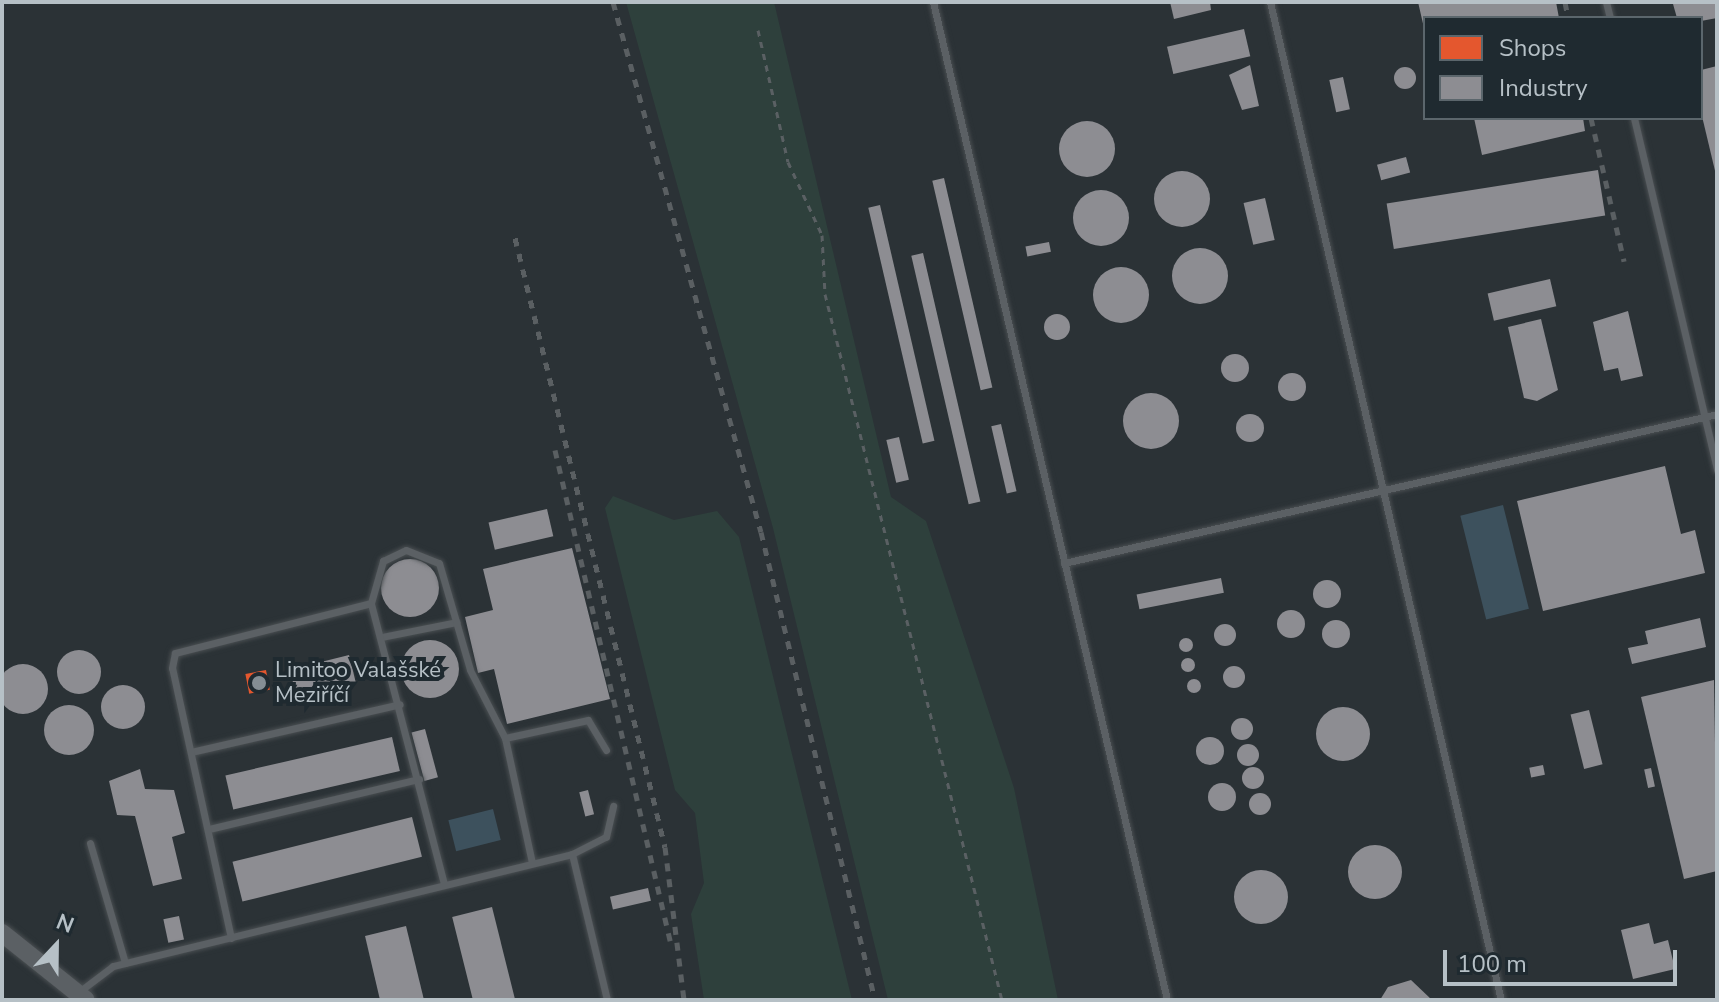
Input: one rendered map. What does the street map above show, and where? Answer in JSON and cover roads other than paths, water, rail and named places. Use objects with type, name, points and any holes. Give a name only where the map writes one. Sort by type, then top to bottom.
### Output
[{"type":"street","points":[[2,933],[82,996]]},
{"type":"lane","points":[[933,2],[1167,1000]]},
{"type":"lane","points":[[1270,2],[1501,1000]]},
{"type":"lane","points":[[1634,120],[1717,469]]},
{"type":"lane","points":[[1064,563],[1717,414]]},
{"type":"lane","points":[[444,884],[400,704],[371,603],[383,561],[418,551],[446,574],[470,670],[505,738],[532,863]]},
{"type":"lane","points":[[231,938],[172,668],[178,649],[371,603]]},
{"type":"lane","points":[[382,637],[457,622]]},
{"type":"lane","points":[[191,752],[400,704]]},
{"type":"lane","points":[[505,738],[588,720],[606,750]]},
{"type":"lane","points":[[209,829],[419,779]]},
{"type":"lane","points":[[82,996],[125,963],[572,854],[606,837],[613,806]]},
{"type":"lane","points":[[90,843],[125,963]]},
{"type":"lane","points":[[572,854],[607,1000]]},
{"type":"water","points":[[1503,505],[1529,609],[1486,619],[1460,516]]},
{"type":"water","points":[[493,809],[501,840],[456,851],[448,820]]},
{"type":"railway","points":[[613,2],[761,532],[875,1000]]},
{"type":"railway","points":[[1565,2],[1568,16]]},
{"type":"railway","points":[[1591,120],[1624,261]]},
{"type":"railway","points":[[515,238],[665,847],[684,1000]]},
{"type":"railway","points":[[555,450],[671,944]]},
{"type":"place","name":"Limitoo Valašské Meziříčí","points":[[259,683]]}]
